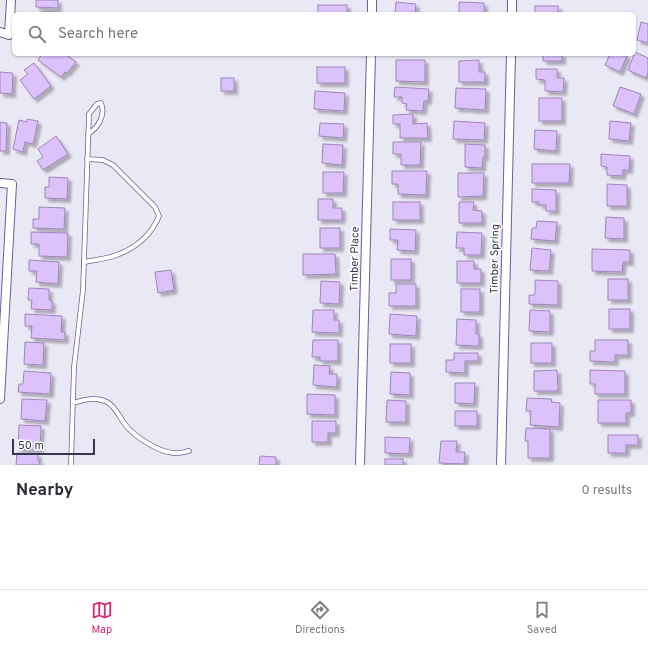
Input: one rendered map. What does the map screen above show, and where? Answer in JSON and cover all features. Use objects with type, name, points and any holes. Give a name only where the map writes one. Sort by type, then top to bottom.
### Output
[{"type":"street","points":[[0,32],[9,35],[11,0]]},
{"type":"street","points":[[372,0],[372,12]]},
{"type":"street","points":[[512,0],[512,12]]},
{"type":"street","name":"Timber Place","points":[[360,465],[371,56]]},
{"type":"street","name":"Timber Spring","points":[[501,465],[511,56]]},
{"type":"street","points":[[0,183],[12,184],[0,399]]},
{"type":"lane","points":[[71,465],[74,367],[83,290],[87,159],[88,134],[89,114],[97,104],[101,103],[103,108],[101,118],[95,130],[88,134]]},
{"type":"lane","points":[[84,262],[113,257],[132,248],[150,232],[159,216],[155,207],[112,165],[103,160],[87,159]]},
{"type":"lane","points":[[73,403],[94,399],[106,402],[113,406],[125,425],[134,435],[145,442],[172,453],[180,454],[189,451]]},
{"type":"building","points":[[36,0],[58,0],[58,8],[36,7]]},
{"type":"building","points":[[396,2],[416,4],[415,12],[395,12]]},
{"type":"building","points":[[459,2],[484,3],[484,12],[459,12]]},
{"type":"building","points":[[318,5],[347,5],[347,12],[318,12]]},
{"type":"building","points":[[535,6],[558,6],[558,12],[535,12]]},
{"type":"building","points":[[641,22],[648,24],[648,43],[637,40]]},
{"type":"building","points":[[636,52],[648,58],[648,72],[646,78],[628,70],[633,56],[636,56]]},
{"type":"building","points":[[41,56],[68,56],[76,62],[67,73],[65,72],[61,77],[38,60]]},
{"type":"building","points":[[543,56],[562,56],[562,61],[543,61]]},
{"type":"building","points":[[609,56],[627,56],[620,72],[605,65]]},
{"type":"building","points":[[396,60],[425,60],[425,82],[396,81]]},
{"type":"building","points":[[479,60],[479,72],[485,72],[485,82],[459,82],[459,61]]},
{"type":"building","points":[[34,63],[51,86],[34,99],[20,80],[28,74],[24,70]]},
{"type":"building","points":[[317,67],[345,67],[345,83],[317,83]]},
{"type":"building","points":[[536,69],[557,69],[557,78],[564,78],[563,92],[545,91],[545,80],[536,79]]},
{"type":"building","points":[[0,72],[13,73],[12,94],[0,93]]},
{"type":"building","points":[[221,78],[234,78],[234,91],[221,91]]},
{"type":"building","points":[[395,87],[429,89],[428,101],[424,101],[423,111],[406,110],[407,104],[402,103],[402,97],[394,97]]},
{"type":"building","points":[[620,87],[641,94],[634,114],[613,106]]},
{"type":"building","points":[[456,88],[486,89],[485,110],[455,108]]},
{"type":"building","points":[[315,91],[345,93],[344,111],[314,109]]},
{"type":"building","points":[[539,98],[562,98],[562,121],[539,121]]},
{"type":"building","points":[[413,114],[413,124],[427,123],[428,138],[400,138],[400,124],[393,124],[393,115]]},
{"type":"building","points":[[27,119],[38,121],[33,144],[25,142],[23,152],[13,149],[19,120],[27,122]]},
{"type":"building","points":[[454,121],[485,123],[484,140],[453,139]]},
{"type":"building","points":[[610,121],[631,123],[629,141],[609,139]]},
{"type":"building","points":[[0,122],[7,123],[6,151],[0,151]]},
{"type":"building","points":[[320,123],[344,124],[343,138],[319,136]]},
{"type":"building","points":[[535,130],[557,131],[556,151],[534,149]]},
{"type":"building","points":[[56,136],[68,154],[43,170],[37,161],[43,157],[38,149]]},
{"type":"building","points":[[393,142],[421,142],[420,165],[401,165],[401,154],[393,154]]},
{"type":"building","points":[[323,144],[343,145],[342,165],[322,163]]},
{"type":"building","points":[[465,144],[485,145],[485,157],[483,157],[482,168],[465,167]]},
{"type":"building","points":[[601,154],[630,156],[629,170],[623,170],[622,176],[607,175],[607,167],[601,166]]},
{"type":"building","points":[[532,164],[570,164],[569,183],[532,183]]},
{"type":"building","points":[[392,171],[427,171],[426,195],[398,194],[398,184],[392,184]]},
{"type":"building","points":[[323,172],[344,172],[343,193],[323,193]]},
{"type":"building","points":[[458,173],[484,173],[483,196],[458,197]]},
{"type":"building","points":[[49,177],[68,178],[67,199],[45,198],[45,187],[49,187]]},
{"type":"building","points":[[607,184],[627,185],[627,206],[607,206]]},
{"type":"building","points":[[532,189],[556,190],[556,211],[546,211],[546,205],[539,205],[539,202],[532,202]]},
{"type":"building","points":[[318,199],[333,199],[333,208],[342,208],[342,220],[318,220]]},
{"type":"building","points":[[393,202],[420,202],[420,220],[393,220]]},
{"type":"building","points":[[459,202],[474,202],[473,210],[482,211],[482,223],[459,223]]},
{"type":"building","points":[[39,207],[65,208],[64,229],[33,228],[33,219],[39,219]]},
{"type":"building","points":[[606,217],[624,218],[624,239],[605,238]]},
{"type":"building","points":[[537,221],[557,222],[555,241],[531,239],[532,228],[536,228]]},
{"type":"building","points":[[320,228],[340,228],[340,248],[320,248]]},
{"type":"building","points":[[390,229],[416,230],[415,251],[397,250],[398,240],[390,240]]},
{"type":"building","points":[[31,232],[68,233],[67,257],[39,256],[39,244],[31,244]]},
{"type":"building","points":[[457,232],[482,233],[481,255],[464,255],[464,248],[456,248]]},
{"type":"building","points":[[532,248],[551,250],[549,271],[530,270]]},
{"type":"building","points":[[592,249],[630,250],[630,262],[623,262],[622,272],[592,271]]},
{"type":"building","points":[[303,254],[335,254],[336,274],[303,275]]},
{"type":"building","points":[[391,259],[411,259],[411,280],[391,280]]},
{"type":"building","points":[[29,260],[59,262],[58,284],[36,282],[37,271],[29,271]]},
{"type":"building","points":[[457,261],[474,261],[474,269],[481,269],[481,283],[457,283]]},
{"type":"building","points":[[171,270],[174,290],[158,293],[155,272]]},
{"type":"building","points":[[608,279],[628,279],[628,300],[608,300]]},
{"type":"building","points":[[535,280],[558,281],[558,305],[529,304],[529,295],[535,295]]},
{"type":"building","points":[[321,281],[340,282],[339,304],[320,303]]},
{"type":"building","points":[[396,284],[416,284],[416,306],[389,306],[389,293],[396,293]]},
{"type":"building","points":[[29,288],[49,289],[49,300],[52,301],[52,310],[31,309],[32,300],[28,300]]},
{"type":"building","points":[[461,289],[480,289],[480,312],[461,312]]},
{"type":"building","points":[[609,309],[630,309],[630,329],[609,329]]},
{"type":"building","points":[[313,310],[334,310],[334,320],[339,320],[339,333],[312,332]]},
{"type":"building","points":[[530,310],[550,311],[550,332],[529,331]]},
{"type":"building","points":[[25,314],[62,316],[61,332],[65,332],[65,340],[31,338],[32,326],[25,326]]},
{"type":"building","points":[[390,314],[417,316],[416,336],[389,334]]},
{"type":"building","points":[[457,319],[476,320],[476,334],[479,334],[479,346],[456,345]]},
{"type":"building","points":[[313,340],[338,340],[338,361],[320,361],[320,357],[312,357]]},
{"type":"building","points":[[595,340],[628,340],[628,355],[615,355],[615,362],[590,361],[590,351],[595,351]]},
{"type":"building","points":[[25,342],[44,343],[43,365],[24,364]]},
{"type":"building","points":[[531,343],[552,343],[552,363],[531,363]]},
{"type":"building","points":[[390,344],[411,344],[411,363],[390,363]]},
{"type":"building","points":[[454,353],[478,353],[478,361],[465,361],[465,373],[446,372],[446,360],[454,360]]},
{"type":"building","points":[[314,365],[330,366],[329,374],[337,374],[337,387],[313,385]]},
{"type":"building","points":[[557,370],[558,391],[534,391],[534,371]]},
{"type":"building","points":[[590,370],[625,371],[625,394],[595,394],[595,384],[590,384]]},
{"type":"building","points":[[24,371],[51,373],[50,394],[18,392],[19,384],[23,384]]},
{"type":"building","points":[[391,372],[410,373],[410,395],[390,394]]},
{"type":"building","points":[[455,383],[475,383],[474,404],[455,403]]},
{"type":"building","points":[[307,394],[335,395],[335,415],[307,414]]},
{"type":"building","points":[[527,398],[552,399],[551,402],[560,403],[559,427],[530,425],[531,411],[526,411]]},
{"type":"building","points":[[22,399],[47,400],[45,421],[21,419]]},
{"type":"building","points":[[387,400],[406,401],[406,422],[386,422]]},
{"type":"building","points":[[598,400],[631,400],[631,413],[626,413],[626,423],[598,423]]},
{"type":"building","points":[[455,411],[477,411],[477,426],[455,426]]},
{"type":"building","points":[[312,421],[336,421],[336,433],[328,433],[328,442],[312,442]]},
{"type":"building","points":[[19,425],[41,426],[40,450],[18,449]]},
{"type":"building","points":[[526,428],[550,429],[550,458],[528,458],[528,441],[525,441]]},
{"type":"building","points":[[608,435],[638,435],[638,445],[626,445],[626,453],[608,453]]},
{"type":"building","points":[[385,437],[410,438],[409,454],[385,453]]},
{"type":"building","points":[[441,441],[457,441],[456,452],[465,452],[464,464],[439,463]]},
{"type":"building","points":[[17,453],[38,454],[38,461],[40,461],[39,465],[16,465]]},
{"type":"building","points":[[260,456],[276,457],[276,465],[259,465]]},
{"type":"building","points":[[385,459],[403,459],[403,465],[385,465]]}]
